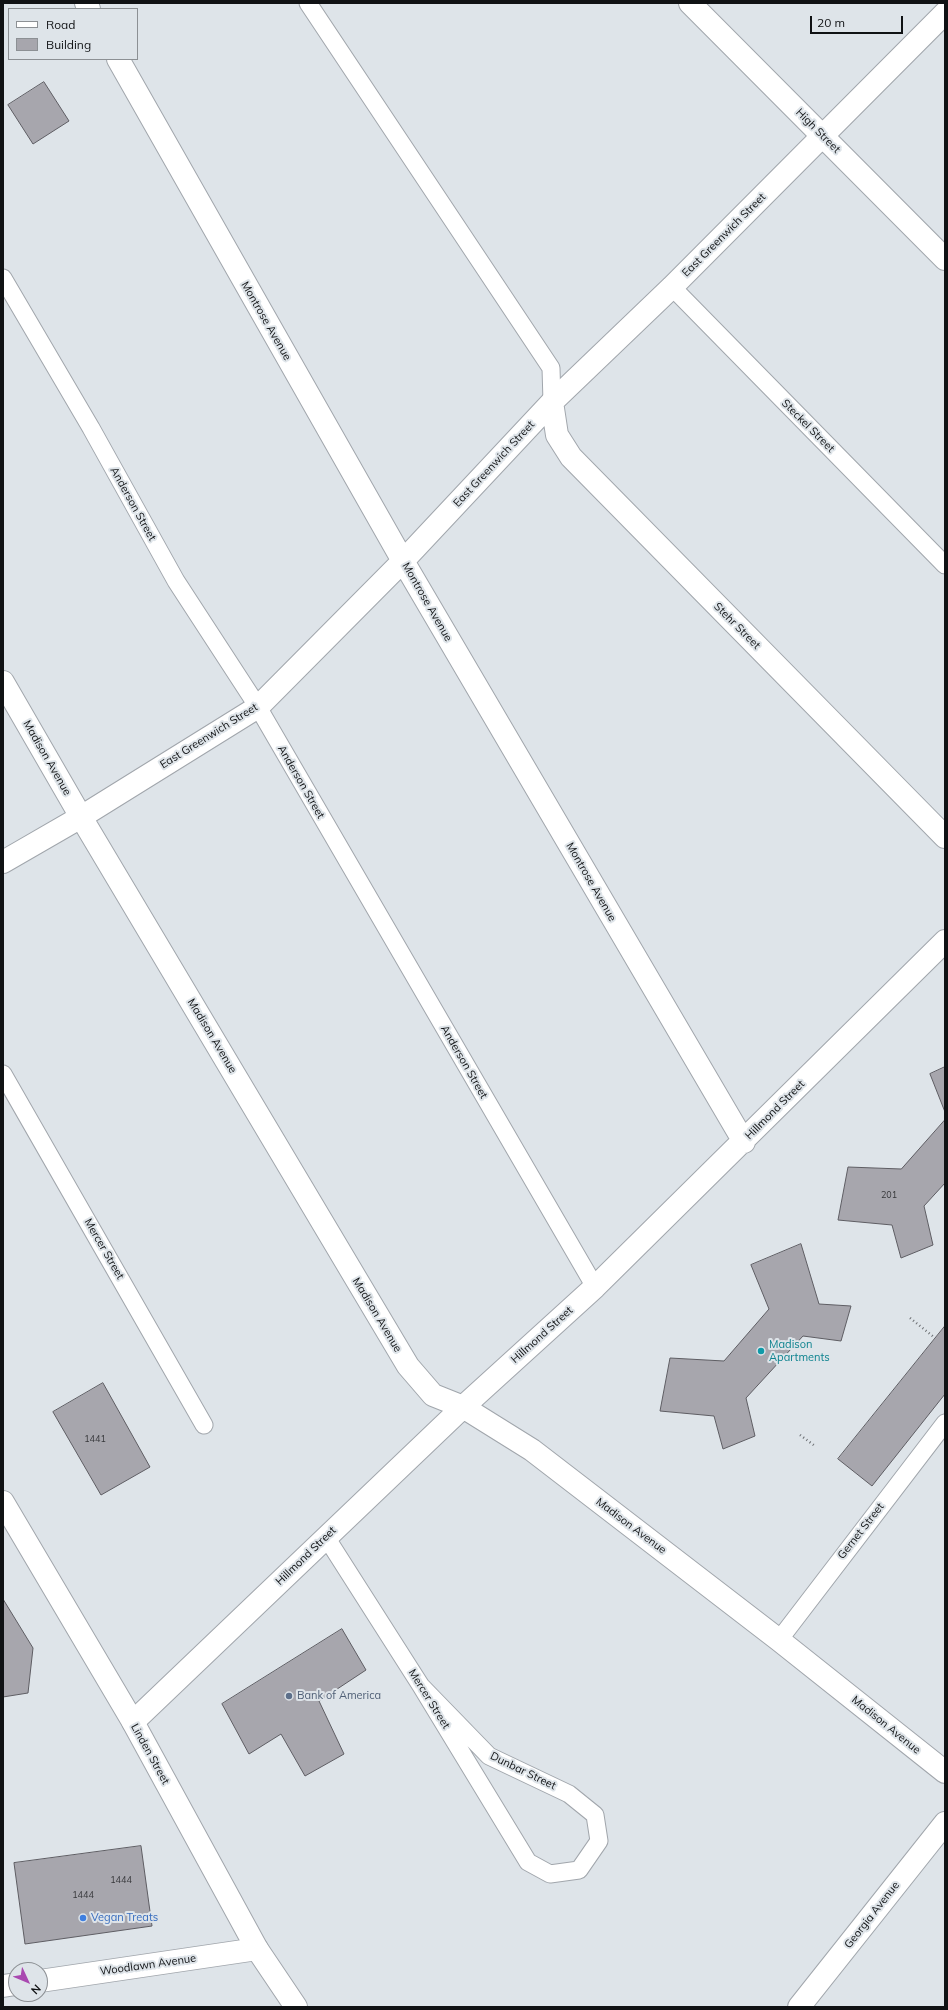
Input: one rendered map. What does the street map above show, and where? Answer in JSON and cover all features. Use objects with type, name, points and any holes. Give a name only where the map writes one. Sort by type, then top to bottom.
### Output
[{"type":"street","name":"High Street","points":[[690,3],[945,259]]},
{"type":"street","name":"East Greenwich Street","points":[[3,862],[80,817],[258,707],[403,561],[552,402],[672,287],[945,13]]},
{"type":"street","name":"Montrose Avenue","points":[[119,60],[403,561],[744,1142]]},
{"type":"street","name":"Stehr Street","points":[[552,402],[557,435],[571,456],[945,837]]},
{"type":"street","name":"Madison Avenue","points":[[3,682],[80,817],[408,1366],[433,1395],[463,1407],[532,1450],[779,1640],[945,1772]]},
{"type":"street","name":"Hillmond Street","points":[[133,1722],[463,1407],[595,1288],[744,1142],[945,941]]},
{"type":"street","name":"Linden Street","points":[[3,1502],[133,1722],[257,1949],[296,2007]]},
{"type":"street","name":"Georgia Avenue","points":[[799,2007],[945,1824]]},
{"type":"street","name":"Woodlawn Avenue","points":[[48,1980],[257,1949]]},
{"type":"lane","points":[[308,3],[551,368],[552,402]]},
{"type":"lane","name":"Anderson Street","points":[[3,278],[91,428],[176,581],[258,707],[595,1288]]},
{"type":"lane","name":"Steckel Street","points":[[672,287],[945,565]]},
{"type":"lane","name":"Mercer Street","points":[[3,1074],[204,1424]]},
{"type":"lane","name":"Gernet Street","points":[[779,1640],[945,1423]]},
{"type":"lane","name":"Mercer Street","points":[[326,1537],[421,1686],[528,1862]]},
{"type":"lane","name":"Dunbar Street","points":[[421,1686],[489,1756],[569,1794],[595,1815],[599,1841],[579,1870],[550,1874],[528,1862]]},
{"type":"path","points":[[910,1318],[935,1338]]},
{"type":"path","points":[[800,1435],[816,1446]]},
{"type":"building","points":[[44,82],[69,121],[33,144],[8,105]]},
{"type":"building","points":[[945,1067],[945,1112],[930,1074]]},
{"type":"building","points":[[945,1120],[945,1183],[924,1206],[933,1245],[901,1258],[892,1225],[838,1220],[848,1167],[901,1169]]},
{"type":"building","name":"Madison Apartments","points":[[801,1244],[819,1304],[851,1306],[841,1341],[803,1336],[746,1398],[755,1436],[723,1449],[714,1416],[660,1411],[670,1358],[724,1361],[769,1309],[751,1265]]},
{"type":"building","points":[[945,1326],[945,1394],[872,1486],[838,1459]]},
{"type":"building","points":[[103,1383],[150,1467],[101,1495],[53,1412]]},
{"type":"building","points":[[3,1599],[33,1648],[28,1693],[3,1697]]},
{"type":"building","points":[[342,1629],[366,1670],[319,1701],[344,1754],[305,1776],[281,1734],[249,1754],[222,1704]]},
{"type":"building","points":[[141,1846],[152,1926],[25,1944],[14,1863]]},
{"type":"place","name":"Madison Apartments","points":[[761,1351]]},
{"type":"place","name":"Bank of America","points":[[289,1696]]},
{"type":"place","name":"Vegan Treats","points":[[83,1918]]}]
